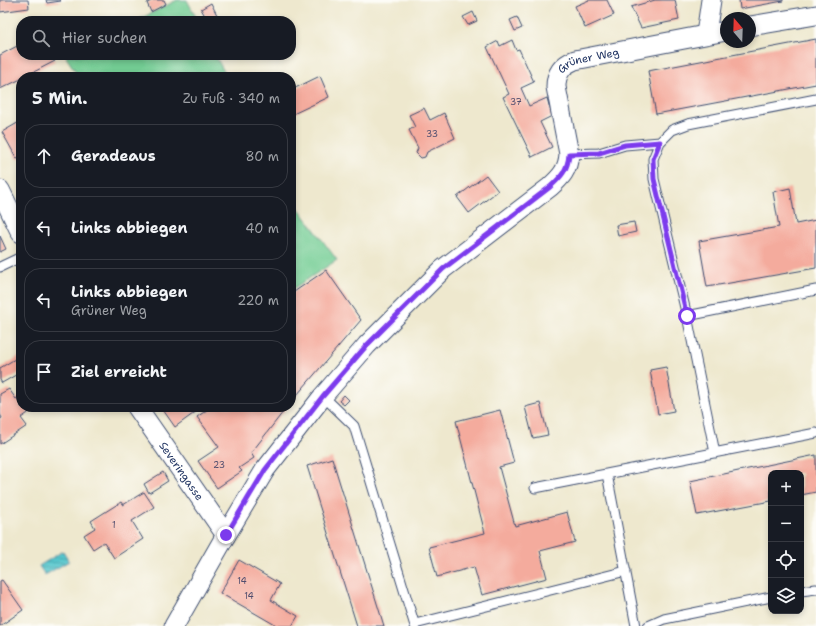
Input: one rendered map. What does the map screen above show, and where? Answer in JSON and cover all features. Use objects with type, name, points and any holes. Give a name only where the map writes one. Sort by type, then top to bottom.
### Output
[{"type":"street","points":[[706,34],[709,1]]},
{"type":"street","points":[[756,25],[816,15]]},
{"type":"street","name":"Grüner Weg","points":[[174,626],[265,470],[323,396],[367,345],[443,269],[562,177],[568,162],[569,154],[556,87],[556,78],[562,67],[574,60],[720,32]]},
{"type":"street","points":[[0,190],[16,223]]},
{"type":"street","name":"Severingasse","points":[[140,412],[226,535]]},
{"type":"lane","points":[[715,453],[687,316],[654,179],[653,159],[660,142],[672,130],[688,124],[816,99]]},
{"type":"lane","points":[[569,154],[599,153],[625,145],[660,142]]},
{"type":"lane","points":[[0,267],[16,259]]},
{"type":"lane","points":[[687,316],[816,290]]},
{"type":"lane","points":[[323,396],[354,426],[415,625],[626,571]]},
{"type":"lane","points":[[535,488],[816,433]]},
{"type":"lane","points":[[607,474],[636,626]]},
{"type":"lane","points":[[804,591],[816,589]]},
{"type":"lane","points":[[648,626],[664,619],[768,598]]},
{"type":"green space","points":[[177,0],[187,0],[195,16],[146,16]]},
{"type":"green space","points":[[68,60],[218,60],[224,72],[76,72]]},
{"type":"green space","points":[[296,205],[337,260],[296,287]]},
{"type":"water","points":[[63,551],[69,561],[45,575],[39,566]]},
{"type":"building","points":[[0,0],[28,0],[29,8],[0,12]]},
{"type":"building","points":[[46,0],[60,0],[61,1],[47,3]]},
{"type":"building","points":[[153,0],[164,0],[166,4],[151,12],[147,3]]},
{"type":"building","points":[[589,0],[607,0],[614,15],[585,28],[575,6]]},
{"type":"building","points":[[655,0],[675,0],[679,20],[641,28],[631,7]]},
{"type":"building","points":[[739,0],[783,0],[783,1],[740,9]]},
{"type":"building","points":[[211,3],[218,16],[205,16],[201,9]]},
{"type":"building","points":[[473,12],[477,21],[468,25],[463,17]]},
{"type":"building","points":[[517,17],[522,28],[515,31],[510,20]]},
{"type":"building","points":[[816,39],[816,84],[656,114],[648,71]]},
{"type":"building","points":[[512,40],[516,50],[519,49],[534,82],[521,88],[529,106],[547,98],[552,116],[540,122],[552,147],[532,157],[503,97],[509,94],[487,47],[498,41],[500,46]]},
{"type":"building","points":[[16,47],[16,60],[55,61],[34,72],[16,72],[16,81],[0,89],[0,55]]},
{"type":"building","points":[[320,76],[329,97],[296,113],[296,88]]},
{"type":"building","points":[[424,108],[430,120],[444,113],[455,138],[427,152],[425,157],[421,158],[416,153],[418,148],[409,130],[415,127],[409,115]]},
{"type":"building","points":[[16,124],[16,157],[2,132]]},
{"type":"building","points":[[486,175],[498,191],[469,213],[457,197]]},
{"type":"building","points":[[790,188],[796,224],[816,220],[816,268],[707,287],[699,241],[779,227],[773,192]]},
{"type":"building","points":[[634,222],[636,232],[618,236],[616,225]]},
{"type":"building","points":[[0,236],[6,249],[0,252]]},
{"type":"building","points":[[326,270],[361,320],[296,396],[296,291]]},
{"type":"building","points":[[16,358],[16,375],[2,383],[0,380],[0,368]]},
{"type":"building","points":[[666,367],[674,411],[658,414],[650,370]]},
{"type":"building","points":[[9,389],[16,399],[16,412],[30,412],[21,418],[27,426],[0,444],[0,419],[2,418],[0,414],[0,394]]},
{"type":"building","points":[[344,395],[349,400],[344,405],[339,401]]},
{"type":"building","points":[[540,403],[548,435],[533,438],[525,407]]},
{"type":"building","points":[[500,410],[514,463],[499,467],[515,526],[567,512],[575,542],[540,551],[547,578],[482,595],[474,567],[437,577],[429,547],[485,533],[456,421]]},
{"type":"building","points":[[164,412],[196,412],[175,427]]},
{"type":"building","points":[[204,412],[283,412],[251,453],[254,458],[239,468],[242,471],[217,488],[198,461],[219,447],[197,417]]},
{"type":"building","points":[[816,455],[816,492],[804,494],[804,470],[768,470],[768,502],[697,515],[690,481]]},
{"type":"building","points":[[332,458],[384,626],[357,626],[307,466]]},
{"type":"building","points":[[163,472],[168,481],[149,493],[144,484]]},
{"type":"building","points":[[144,492],[154,507],[132,521],[143,539],[114,558],[104,542],[93,549],[84,535],[95,528],[91,521],[121,502],[123,505]]},
{"type":"building","points":[[239,560],[280,584],[271,600],[298,616],[292,626],[277,626],[220,593]]},
{"type":"building","points":[[2,580],[23,610],[0,626],[0,581]]},
{"type":"route","points":[[226,535],[265,470],[323,396],[367,345],[443,269],[562,177],[566,169],[569,154],[599,153],[625,145],[660,142],[653,159],[654,179],[687,316]]}]
